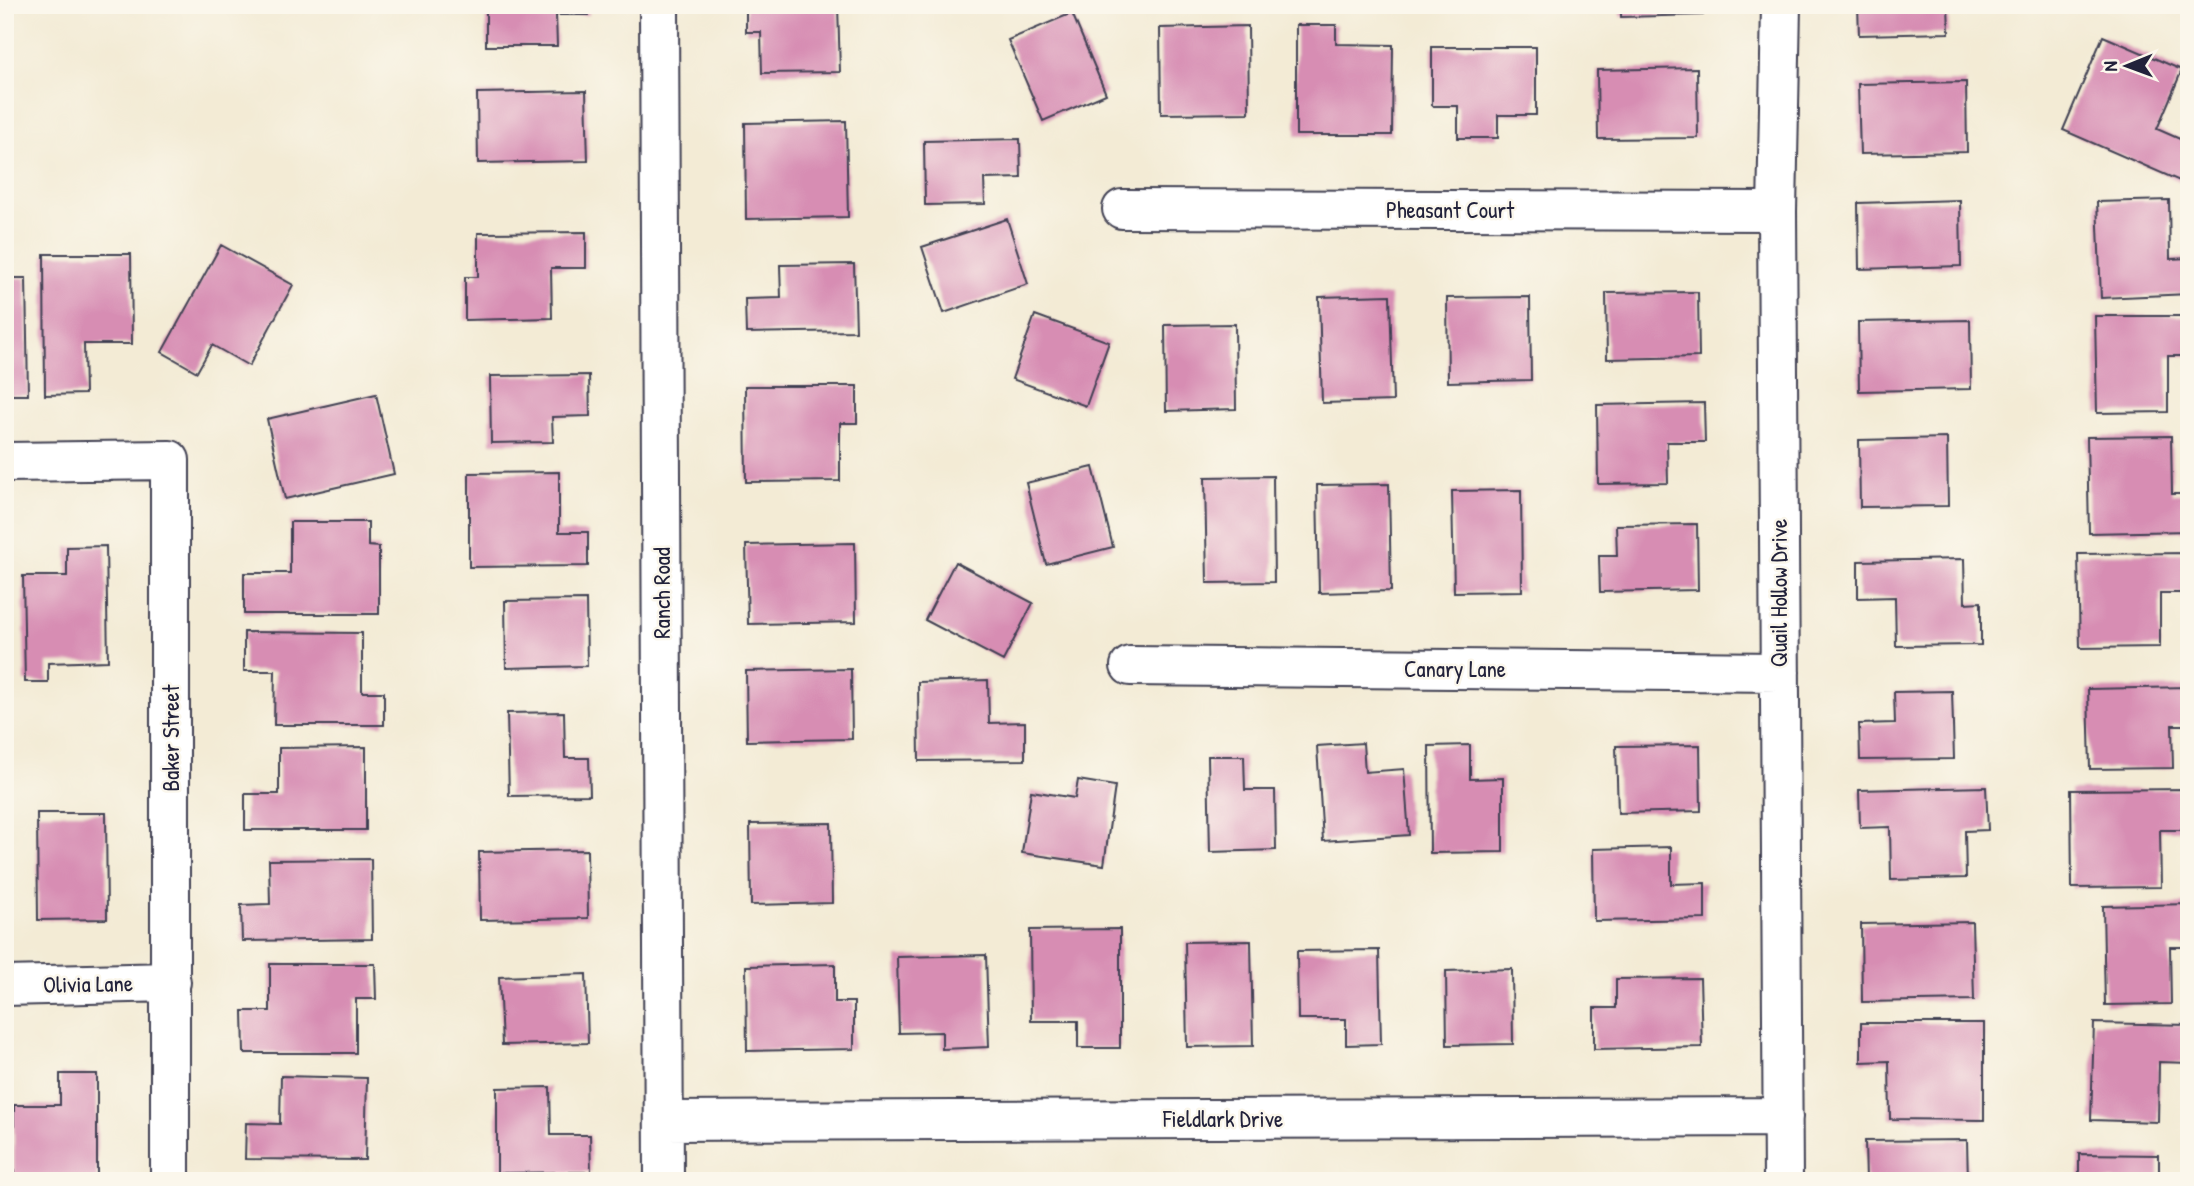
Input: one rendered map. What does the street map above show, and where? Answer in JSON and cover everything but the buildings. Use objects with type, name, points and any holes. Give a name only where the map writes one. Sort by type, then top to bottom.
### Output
[{"type":"street","name":"Ranch Road","points":[[659,5],[664,1181]]},
{"type":"street","name":"Quail Hollow Drive","points":[[1781,5],[1777,211],[1783,1181]]},
{"type":"street","name":"Pheasant Court","points":[[1122,209],[1777,211]]},
{"type":"street","name":"Baker Street","points":[[5,461],[170,460],[170,1181]]},
{"type":"street","name":"Canary Lane","points":[[1130,666],[1780,672]]},
{"type":"street","name":"Olivia Lane","points":[[5,986],[171,982]]},
{"type":"street","name":"Fieldlark Drive","points":[[664,1121],[1783,1117]]}]
